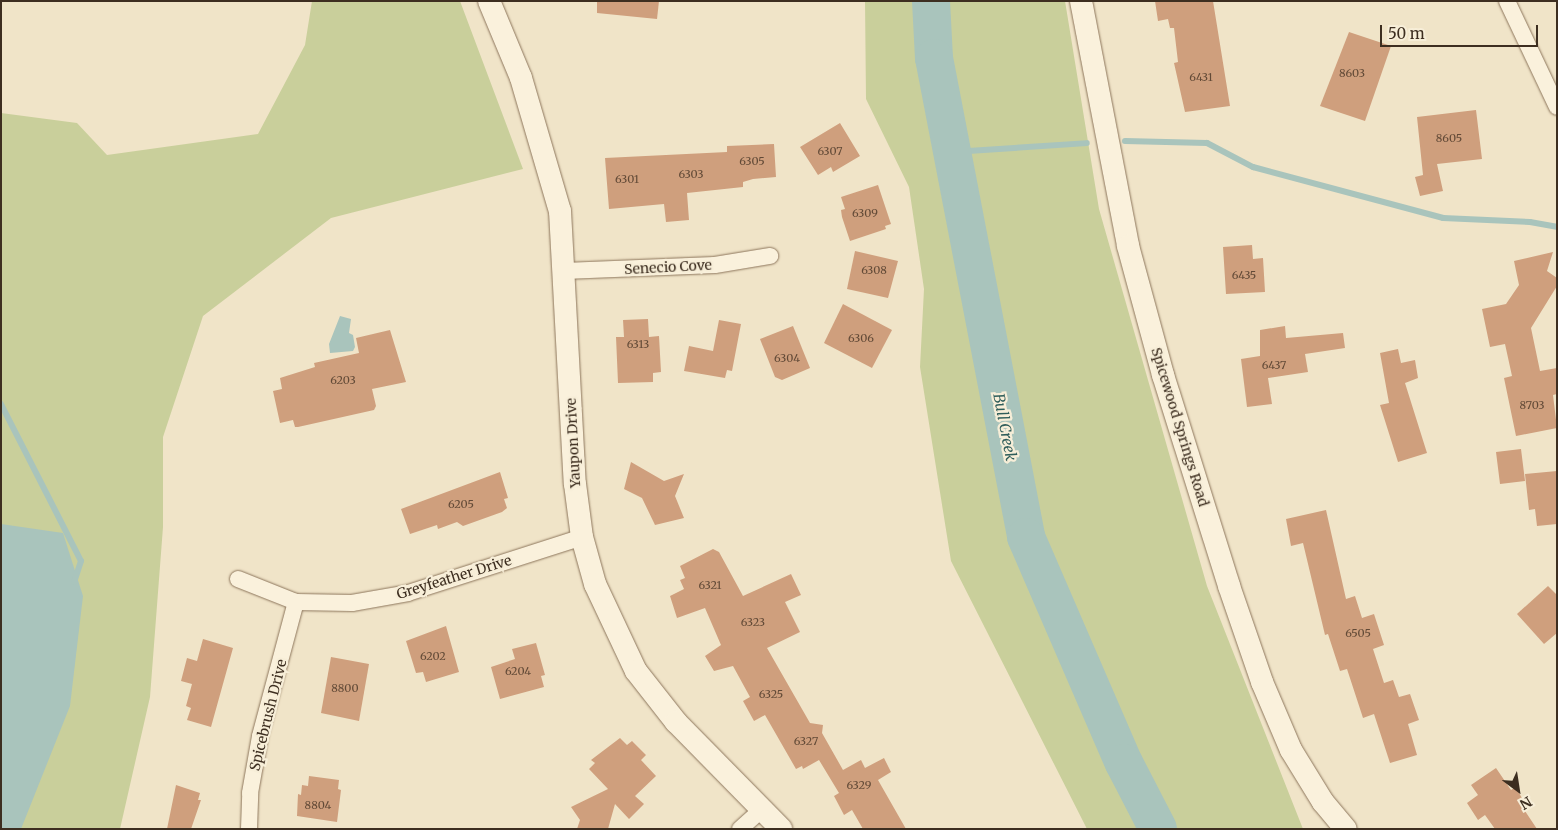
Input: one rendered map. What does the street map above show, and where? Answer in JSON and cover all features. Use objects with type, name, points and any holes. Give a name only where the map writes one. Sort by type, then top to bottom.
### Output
[{"type":"street","name":"Yaupon Drive","points":[[489,1],[521,78],[542,143],[560,211],[575,484],[582,537],[595,584],[636,672],[676,722],[781,829]]},
{"type":"street","name":"Spicewood Springs Road","points":[[1081,1],[1128,246],[1163,375],[1229,586],[1262,682],[1292,750],[1322,802],[1346,829]]},
{"type":"street","points":[[1507,1],[1557,107]]},
{"type":"street","name":"Senecio Cove","points":[[564,271],[715,265],[770,256]]},
{"type":"street","name":"Greyfeather Drive","points":[[238,579],[296,602],[352,603],[408,593],[582,537]]},
{"type":"street","name":"Spicebrush Drive","points":[[249,829],[250,793],[260,736],[296,602]]},
{"type":"street","points":[[740,829],[762,809]]},
{"type":"green space","points":[[312,1],[460,1],[523,169],[331,218],[203,316],[163,437],[163,527],[150,697],[120,829],[1,829],[1,113],[77,123],[107,155],[258,134],[305,45]]},
{"type":"green space","points":[[865,1],[1065,1],[1099,209],[1207,586],[1303,829],[1087,829],[951,561],[920,367],[924,289],[909,187],[866,99]]},
{"type":"water","points":[[340,316],[351,319],[349,333],[353,335],[355,347],[353,351],[330,353],[329,344]]},
{"type":"water","points":[[1,524],[63,533],[83,596],[70,706],[21,829],[1,829]]},
{"type":"building","points":[[597,1],[659,1],[657,19],[597,13]]},
{"type":"building","points":[[1155,1],[1213,1],[1230,106],[1185,112],[1174,63],[1178,62],[1174,28],[1170,28],[1168,19],[1158,21]]},
{"type":"building","points":[[1349,32],[1391,46],[1365,121],[1320,106]]},
{"type":"building","points":[[1476,110],[1482,159],[1437,164],[1443,191],[1420,196],[1415,177],[1423,175],[1417,117]]},
{"type":"building","points":[[840,123],[860,156],[833,172],[831,167],[818,175],[800,147]]},
{"type":"building","points":[[774,144],[776,177],[743,182],[743,187],[687,193],[689,220],[666,222],[664,204],[609,209],[605,158],[727,152],[727,146]]},
{"type":"building","points":[[878,185],[891,224],[885,226],[886,229],[850,241],[842,217],[841,210],[845,209],[841,197]]},
{"type":"building","points":[[1252,245],[1253,259],[1263,258],[1265,292],[1226,294],[1223,247]]},
{"type":"building","points":[[855,251],[898,261],[888,298],[847,289]]},
{"type":"building","points":[[1553,252],[1547,271],[1557,278],[1557,286],[1531,328],[1540,371],[1557,368],[1557,394],[1553,395],[1557,428],[1516,436],[1504,378],[1512,376],[1505,344],[1490,347],[1482,309],[1506,304],[1519,285],[1514,261]]},
{"type":"building","points":[[843,304],[892,330],[872,368],[824,343]]},
{"type":"building","points":[[648,319],[649,337],[659,336],[661,372],[653,373],[653,382],[618,383],[616,337],[624,337],[623,320]]},
{"type":"building","points":[[719,320],[741,324],[732,371],[727,370],[725,378],[684,371],[689,346],[713,351]]},
{"type":"building","points":[[793,326],[810,368],[782,380],[775,377],[760,339]]},
{"type":"building","points":[[1285,326],[1286,338],[1343,333],[1345,348],[1305,354],[1308,372],[1268,378],[1272,404],[1247,407],[1241,359],[1260,356],[1260,330]]},
{"type":"building","points":[[390,330],[406,382],[372,389],[376,406],[374,410],[298,427],[295,427],[293,420],[280,423],[273,391],[282,389],[280,378],[315,367],[314,363],[359,353],[356,338]]},
{"type":"building","points":[[1398,349],[1401,363],[1415,360],[1418,378],[1405,383],[1427,453],[1398,462],[1380,405],[1389,403],[1380,353]]},
{"type":"building","points":[[1521,449],[1525,481],[1500,484],[1496,452]]},
{"type":"building","points":[[631,462],[664,481],[684,474],[675,496],[684,518],[655,525],[642,498],[624,489]]},
{"type":"building","points":[[1557,471],[1557,524],[1537,526],[1535,509],[1529,510],[1525,474]]},
{"type":"building","points":[[500,472],[508,498],[504,499],[507,508],[502,512],[463,526],[457,522],[438,529],[437,525],[410,534],[401,509]]},
{"type":"building","points":[[1326,510],[1346,599],[1355,596],[1362,618],[1374,614],[1384,645],[1373,649],[1384,683],[1393,680],[1399,697],[1410,694],[1419,720],[1408,724],[1417,755],[1390,763],[1374,714],[1363,718],[1347,669],[1340,671],[1328,634],[1325,635],[1303,543],[1291,546],[1286,519]]},
{"type":"building","points":[[713,549],[719,552],[743,596],[791,574],[801,595],[785,602],[800,632],[767,648],[810,723],[823,725],[822,733],[843,770],[861,760],[865,768],[884,758],[891,772],[878,780],[906,829],[863,829],[852,810],[844,815],[834,796],[839,793],[819,760],[803,769],[802,766],[796,769],[765,715],[754,721],[743,701],[750,697],[733,666],[714,671],[705,656],[721,645],[705,608],[677,618],[670,596],[684,589],[680,580],[685,578],[680,566]]},
{"type":"building","points":[[1548,586],[1557,595],[1557,633],[1544,644],[1517,614]]},
{"type":"building","points":[[446,626],[459,672],[426,682],[423,672],[416,673],[406,641]]},
{"type":"building","points":[[203,639],[233,648],[211,727],[187,720],[191,708],[186,706],[192,684],[181,681],[187,658],[197,661]]},
{"type":"building","points":[[536,643],[545,675],[541,676],[544,687],[500,699],[491,667],[515,659],[512,649]]},
{"type":"building","points":[[331,657],[369,664],[359,721],[321,713]]},
{"type":"building","points":[[620,738],[627,745],[632,741],[646,755],[641,760],[656,776],[635,796],[644,804],[629,819],[615,804],[608,829],[577,829],[580,820],[571,807],[608,789],[589,769],[595,763],[591,760]]},
{"type":"building","points":[[1496,768],[1511,790],[1516,787],[1526,806],[1523,808],[1537,829],[1495,829],[1485,815],[1478,820],[1467,803],[1478,795],[1471,785]]},
{"type":"building","points":[[309,776],[339,780],[338,789],[341,790],[337,822],[297,816],[298,794],[301,795],[302,785],[308,786]]},
{"type":"building","points":[[176,785],[200,793],[198,800],[201,800],[191,829],[167,829]]},
{"type":"waterway","name":"Bull Creek","points":[[931,1],[934,58],[1026,537],[1124,763],[1158,829]]},
{"type":"waterway","points":[[1125,141],[1207,143],[1253,167],[1443,218],[1530,222],[1557,227]]},
{"type":"waterway","points":[[953,152],[1087,143]]},
{"type":"waterway","points":[[1,404],[81,561],[74,582]]}]
